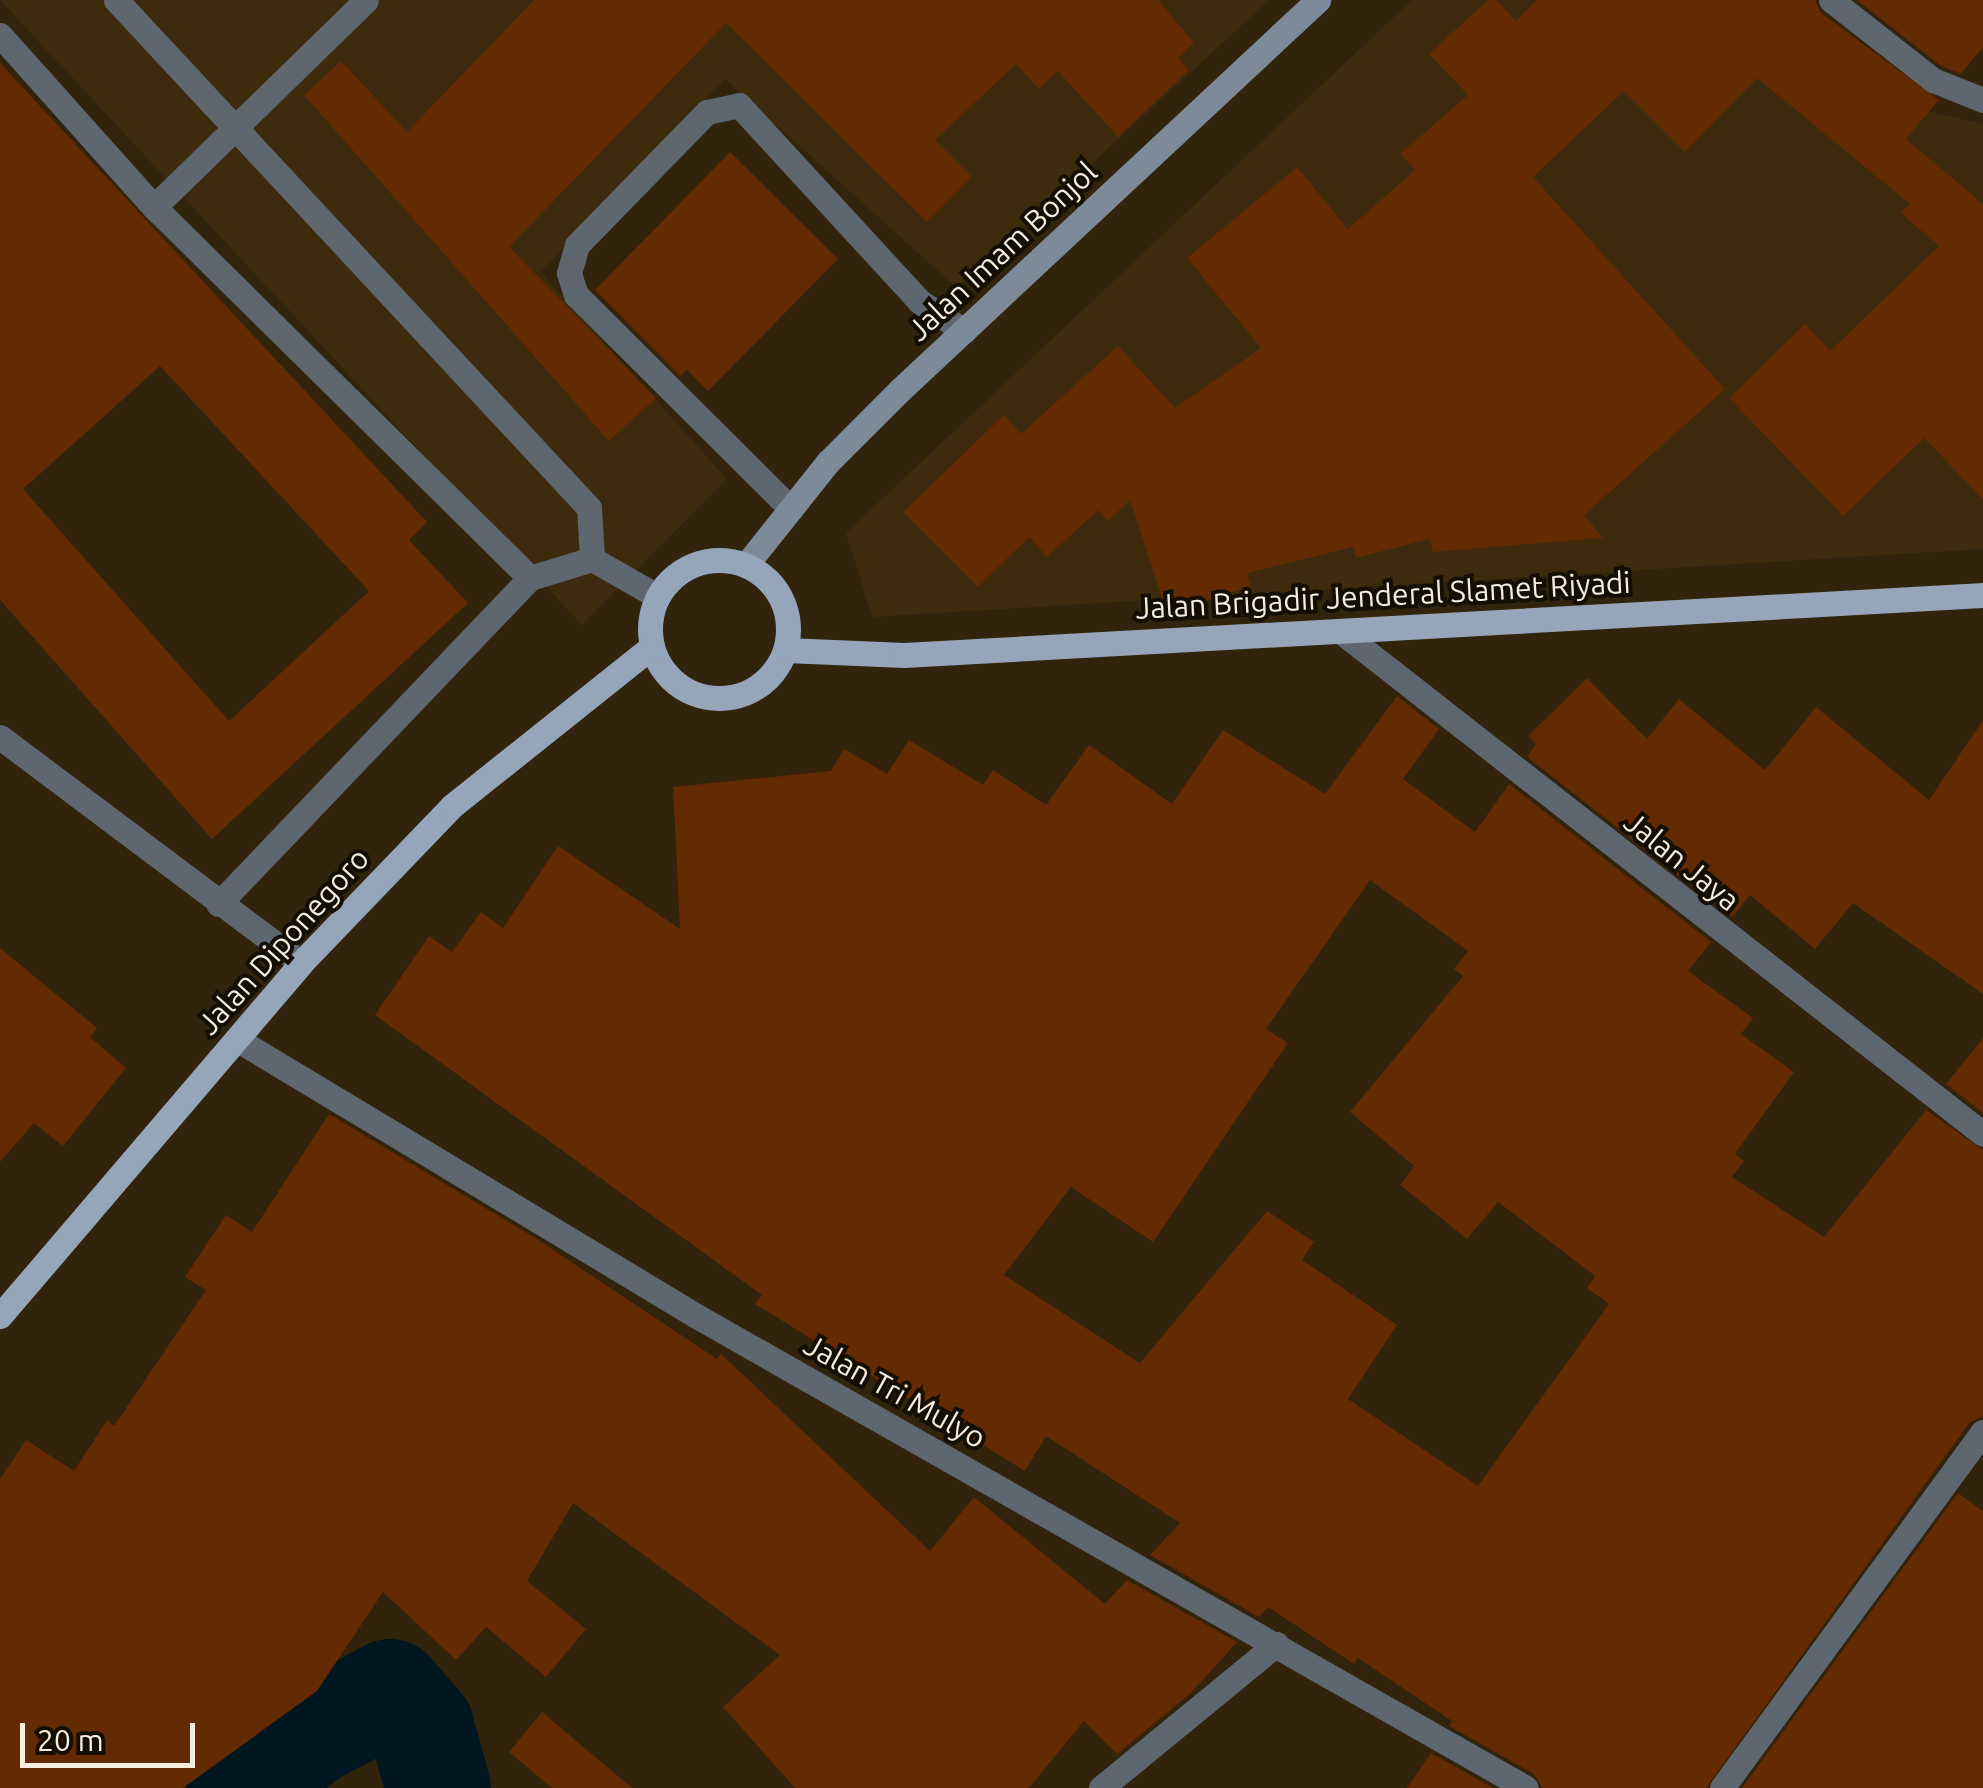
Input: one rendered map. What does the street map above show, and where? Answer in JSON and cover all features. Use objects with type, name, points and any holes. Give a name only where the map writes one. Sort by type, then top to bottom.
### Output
[{"type":"main road","name":"Jalan Imam Bonjol","points":[[746,565],[828,462],[1318,0]]},
{"type":"main road","points":[[696,563],[746,565],[764,575],[786,609],[786,650],[754,690],[717,698],[680,688],[652,647],[657,596],[696,563]]},
{"type":"main road","name":"Jalan Brigadir Jenderal Slamet Riyadi","points":[[786,650],[904,655],[1344,634],[1983,595]]},
{"type":"main road","name":"Jalan Diponegoro","points":[[0,1316],[300,963],[452,806],[652,647]]},
{"type":"street","points":[[116,0],[590,508],[592,559]]},
{"type":"street","points":[[154,207],[366,0]]},
{"type":"street","points":[[1831,0],[1933,80],[1983,100]]},
{"type":"street","points":[[0,35],[154,207],[530,578]]},
{"type":"street","points":[[790,509],[576,295],[569,273],[576,245],[707,112],[739,105],[919,301],[964,330]]},
{"type":"street","points":[[219,904],[530,578],[592,559],[657,596]]},
{"type":"street","name":"Jalan Jaya","points":[[1344,634],[1983,1134]]},
{"type":"street","points":[[0,737],[300,963]]},
{"type":"street","name":"Jalan Tri Mulyo","points":[[238,1040],[700,1318],[1526,1788]]},
{"type":"street","points":[[1722,1788],[1983,1432]]},
{"type":"street","points":[[1101,1788],[1276,1644]]},
{"type":"shaded area","points":[[0,0],[1269,0],[957,288],[725,79],[541,272],[727,479],[582,625]]},
{"type":"shaded area","points":[[1412,0],[1769,0],[1906,106],[1983,124],[1983,549],[872,617],[846,533]]},
{"type":"shaded area","points":[[277,1750],[322,1788],[218,1788]]},
{"type":"building","points":[[534,0],[1158,0],[1194,43],[1178,58],[1189,70],[1118,137],[1058,71],[1039,89],[1016,64],[935,140],[972,177],[927,222],[726,23],[509,247],[656,398],[609,441],[304,95],[341,61],[407,132]]},
{"type":"building","points":[[1488,0],[1496,0],[1516,21],[1537,0],[1815,0],[1821,13],[1939,100],[1906,139],[1983,204],[1983,499],[1924,438],[1843,516],[1729,398],[1805,324],[1830,351],[1939,246],[1901,213],[1910,204],[1757,78],[1685,152],[1624,91],[1533,177],[1725,389],[1584,515],[1603,538],[1433,552],[1429,539],[1356,558],[1354,547],[1247,573],[1251,586],[1167,614],[1130,500],[1108,521],[1098,510],[1047,557],[1029,537],[978,587],[903,512],[1004,415],[1021,434],[1118,346],[1175,408],[1261,348],[1187,258],[1297,167],[1348,229],[1415,170],[1400,154],[1468,95],[1429,54]]},
{"type":"building","points":[[1857,0],[1983,0],[1983,47],[1961,74],[1941,66]]},
{"type":"building","points":[[0,63],[427,522],[409,540],[468,603],[212,839],[0,600]],"holes":[[[160,366],[369,591],[229,721],[23,489]]]},
{"type":"building","points":[[730,152],[838,259],[708,391],[687,370],[680,376],[595,290]]},
{"type":"building","points":[[1587,678],[1647,739],[1679,699],[1765,770],[1816,707],[1929,800],[1983,720],[1983,994],[1853,903],[1815,949],[1750,895],[1732,917],[1527,757],[1536,744],[1528,736]]},
{"type":"building","points":[[1397,696],[1439,729],[1403,779],[1475,832],[1509,784],[1711,942],[1688,971],[1753,1018],[1741,1034],[1794,1072],[1735,1154],[1744,1161],[1732,1177],[1824,1237],[1926,1110],[1983,1150],[1983,1416],[1970,1422],[1706,1788],[1542,1788],[1534,1774],[1449,1726],[1452,1721],[1358,1658],[1354,1664],[1268,1607],[1259,1617],[1150,1555],[1180,1523],[1046,1436],[1025,1471],[755,1304],[762,1295],[375,1015],[429,936],[452,952],[481,912],[503,928],[558,846],[680,929],[673,787],[831,771],[844,749],[887,774],[909,740],[983,785],[993,770],[1046,805],[1089,745],[1172,804],[1223,730],[1325,794]],"holes":[[[1370,880],[1468,951],[1454,969],[1463,976],[1350,1112],[1414,1166],[1400,1185],[1467,1239],[1498,1202],[1595,1276],[1587,1288],[1609,1304],[1478,1486],[1348,1399],[1397,1325],[1302,1260],[1314,1242],[1267,1211],[1140,1363],[1004,1275],[1071,1187],[1153,1242],[1288,1043],[1266,1029]]]},
{"type":"building","points":[[0,948],[97,1028],[90,1037],[126,1068],[63,1146],[34,1123],[0,1162]]},
{"type":"building","points":[[1983,1038],[1983,1113],[1946,1084]]},
{"type":"building","points":[[329,1114],[537,1239],[717,1359],[721,1354],[930,1551],[974,1497],[1105,1604],[1127,1580],[1237,1642],[1191,1693],[1117,1754],[1084,1721],[1029,1788],[795,1788],[723,1707],[780,1655],[573,1503],[527,1581],[586,1629],[546,1677],[486,1627],[456,1660],[383,1592],[317,1691],[183,1788],[0,1788],[0,1479],[26,1440],[74,1471],[107,1420],[114,1426],[206,1290],[185,1277],[226,1215],[252,1232]]},
{"type":"building","points":[[1958,1493],[1983,1511],[1983,1788],[1742,1788]]},
{"type":"building","points":[[542,1712],[632,1788],[552,1788],[509,1752]]},
{"type":"building","points":[[1431,1753],[1493,1788],[1407,1788]]},
{"type":"waterway","points":[[238,1788],[311,1733],[390,1691],[421,1727],[438,1788]]}]
